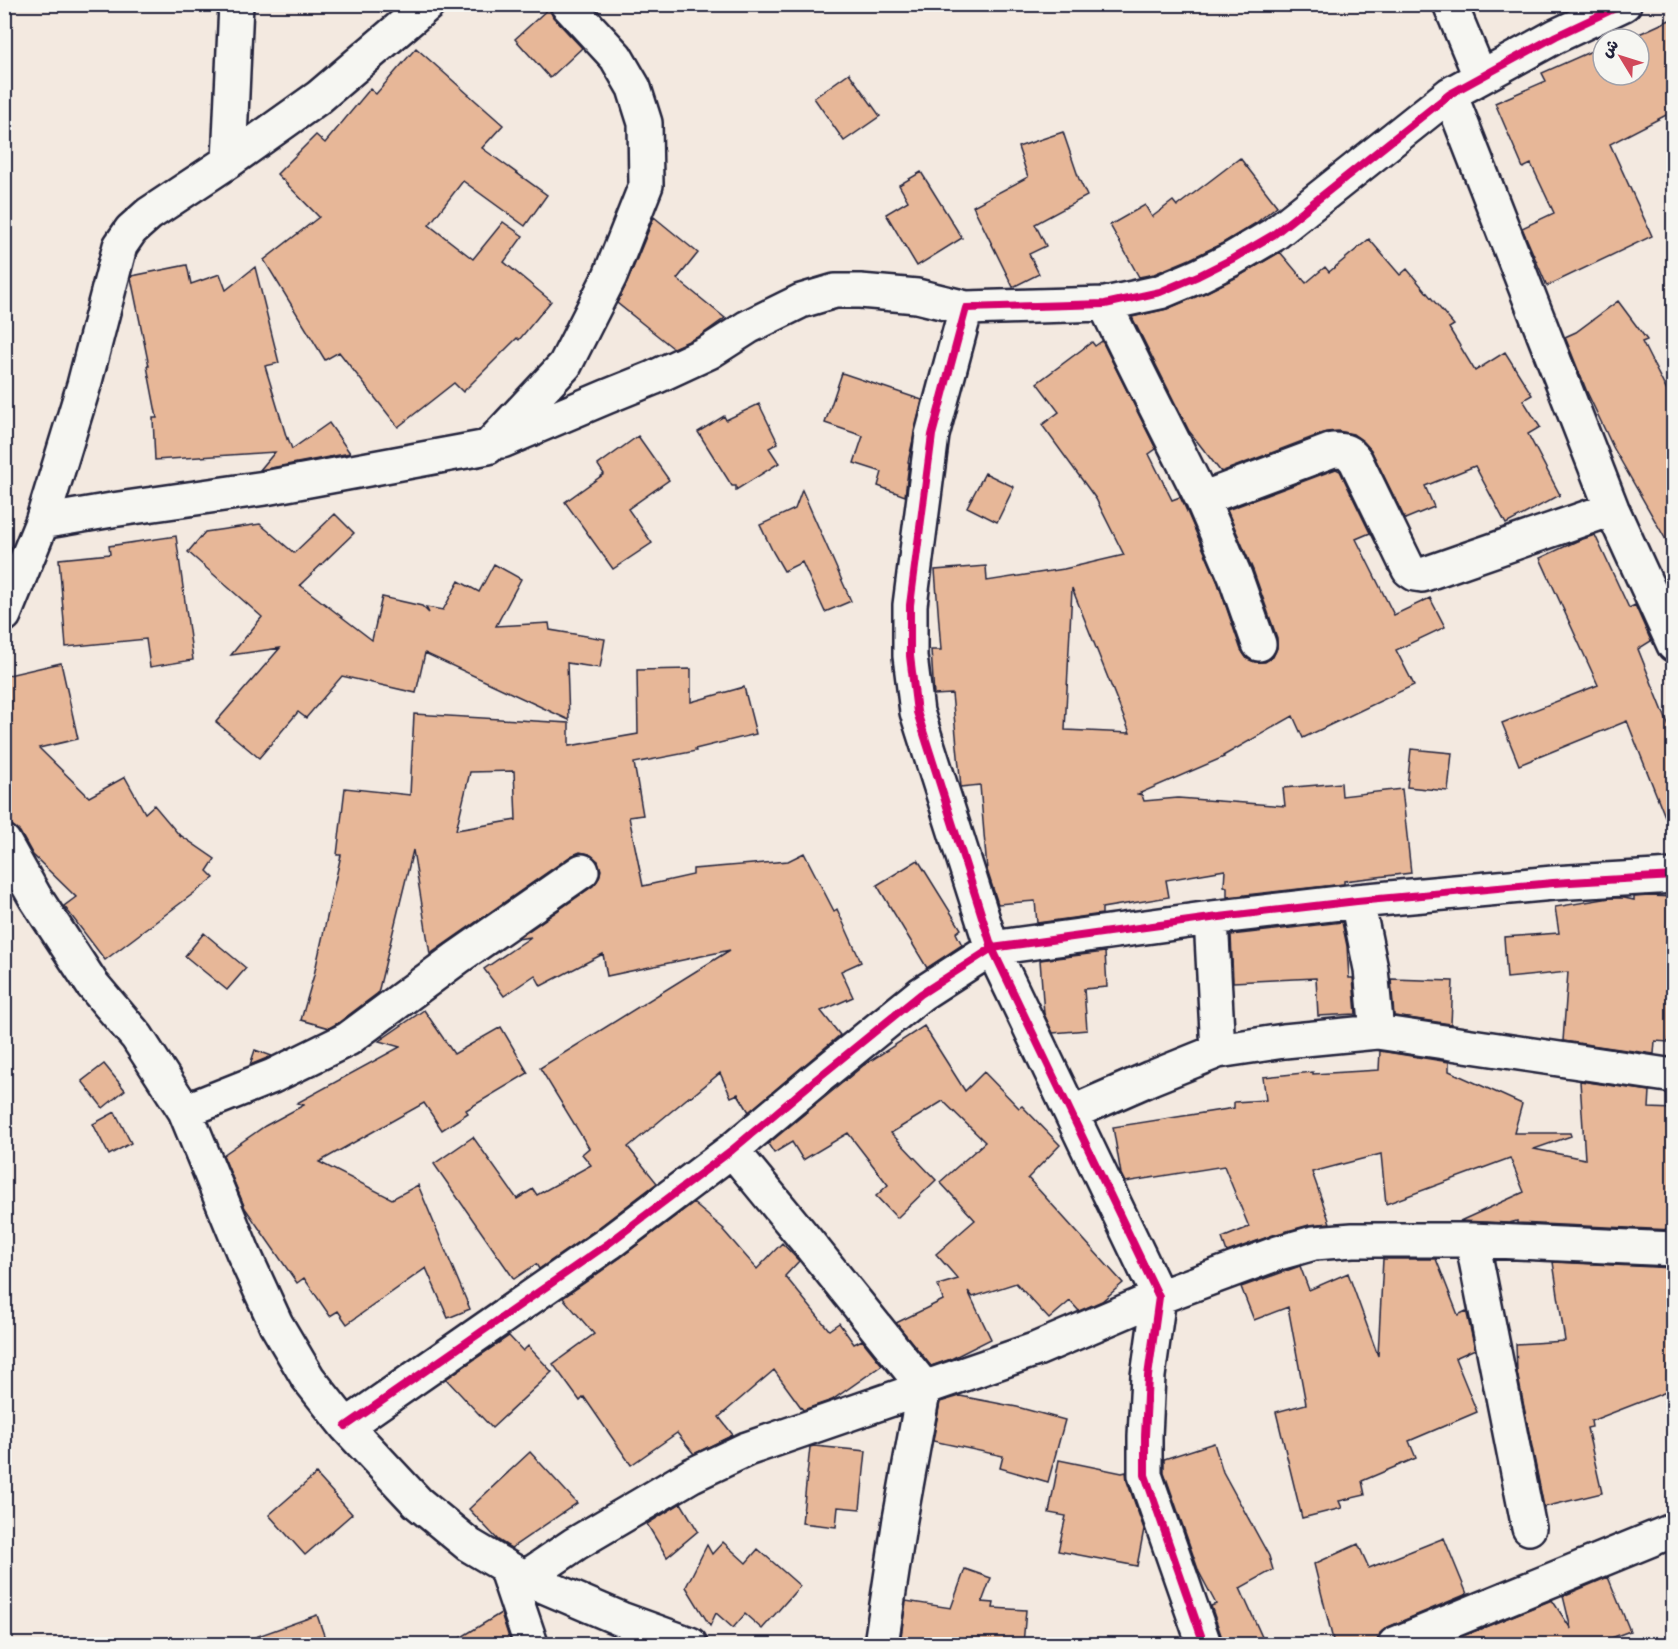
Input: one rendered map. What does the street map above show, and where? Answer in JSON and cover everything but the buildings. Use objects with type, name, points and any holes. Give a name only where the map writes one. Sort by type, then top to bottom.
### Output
[{"type":"street","points":[[229,161],[236,4]]},
{"type":"street","points":[[4,615],[42,522],[84,385],[120,246],[131,230],[149,214],[320,97],[429,4]]},
{"type":"street","points":[[488,447],[565,365],[610,276],[646,185],[645,123],[634,88],[616,57],[567,4]]},
{"type":"street","points":[[1449,4],[1480,76]]},
{"type":"street","points":[[42,522],[265,488],[488,447],[662,374],[709,352],[748,327],[801,301],[834,291],[917,296],[966,308],[1105,304],[1160,292],[1232,259],[1273,235],[1450,94],[1556,36],[1624,4]]},
{"type":"street","points":[[1450,94],[1612,509],[1674,645]]},
{"type":"street","points":[[1105,304],[1202,499],[1235,576],[1259,644]]},
{"type":"street","points":[[966,308],[932,435],[910,605],[910,656],[917,712],[992,948],[1159,1297],[1148,1376],[1145,1475],[1204,1644]]},
{"type":"street","points":[[1202,499],[1333,450],[1349,452],[1356,461],[1409,570],[1414,574],[1422,575],[1612,509]]},
{"type":"street","points":[[4,842],[34,897],[92,984],[136,1037],[185,1111],[243,1252],[276,1324],[308,1378],[346,1426],[418,1503],[469,1545],[515,1573],[621,1619],[690,1644]]},
{"type":"street","points":[[185,1111],[273,1076],[348,1039],[457,958],[582,871]]},
{"type":"street","points":[[346,1426],[609,1243],[732,1150],[921,994],[992,948],[1357,901],[1542,884],[1674,876]]},
{"type":"street","points":[[1357,901],[1371,969],[1377,1032]]},
{"type":"street","points":[[1211,918],[1218,1051]]},
{"type":"street","points":[[1071,1113],[1218,1051],[1284,1041],[1377,1032],[1674,1076]]},
{"type":"street","points":[[732,1150],[924,1387],[900,1519],[881,1644]]},
{"type":"street","points":[[515,1573],[575,1544],[692,1475],[747,1449],[1037,1348],[1159,1297],[1278,1253],[1314,1243],[1353,1240],[1472,1240],[1674,1249]]},
{"type":"street","points":[[1472,1240],[1529,1528]]},
{"type":"street","points":[[1395,1644],[1674,1530]]},
{"type":"street","points":[[515,1573],[531,1644]]},
{"type":"cycle path","points":[[1204,1644],[1145,1475],[1148,1376],[1159,1297],[992,948],[917,712],[910,656],[910,605],[932,435],[966,308],[1105,304],[1160,292],[1198,276],[1273,235],[1450,94],[1556,36],[1624,4]]},
{"type":"cycle path","points":[[346,1426],[609,1243],[732,1150],[921,994],[992,948],[1357,901],[1553,883],[1674,876]]}]
